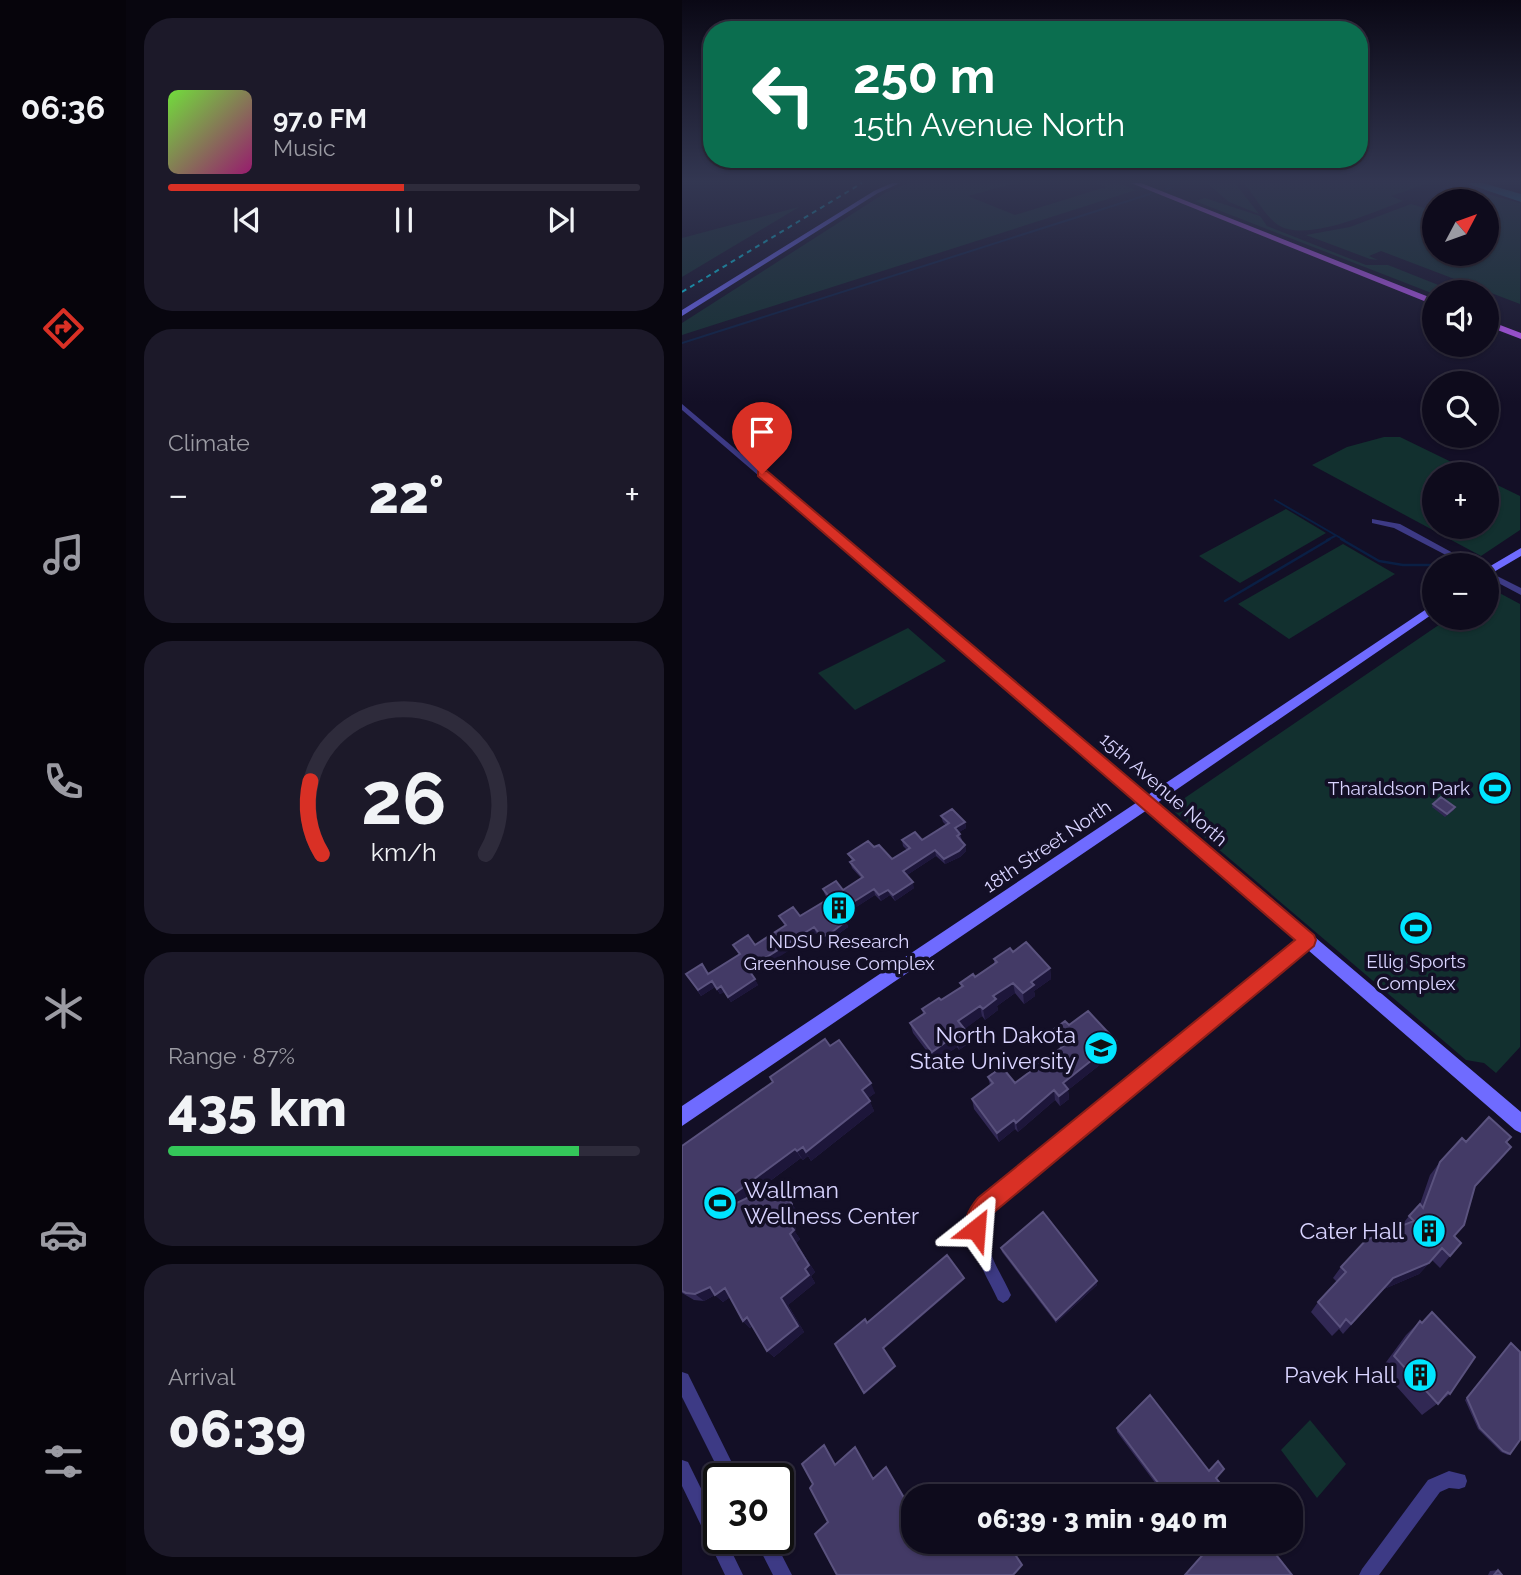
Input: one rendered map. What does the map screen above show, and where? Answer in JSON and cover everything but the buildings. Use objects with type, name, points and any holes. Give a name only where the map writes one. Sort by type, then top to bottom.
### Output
[{"type":"main road","points":[[1320,256],[1422,297]]},
{"type":"main road","points":[[1499,328],[1520,336]]},
{"type":"street","points":[[682,314],[773,256]]},
{"type":"street","name":"15th Avenue North","points":[[682,406],[1147,802],[1520,1125]]},
{"type":"street","points":[[1375,521],[1397,526],[1448,553]]},
{"type":"street","points":[[1499,566],[1520,551]]},
{"type":"street","points":[[1499,581],[1520,592]]},
{"type":"street","name":"18th Street North","points":[[682,1117],[1422,616]]},
{"type":"street","points":[[1003,1295],[976,1229],[977,1216],[985,1206],[1307,940]]},
{"type":"street","points":[[682,1380],[724,1463]]},
{"type":"street","points":[[682,1468],[734,1575]]},
{"type":"street","points":[[1368,1575],[1434,1486],[1449,1479],[1459,1481]]},
{"type":"street","points":[[772,1554],[783,1575]]},
{"type":"green space","points":[[682,256],[716,256],[682,277]]},
{"type":"green space","points":[[786,256],[928,256],[682,335],[682,323]]},
{"type":"green space","points":[[1338,256],[1366,265],[1388,265],[1426,280],[1422,280],[1422,289]]},
{"type":"green space","points":[[1395,256],[1422,256],[1422,266],[1499,266],[1499,256],[1520,256],[1520,304],[1499,296],[1499,280],[1457,280]]},
{"type":"green space","points":[[1384,437],[1400,437],[1451,462],[1422,462],[1422,524],[1312,465],[1347,447]]},
{"type":"green space","points":[[1499,486],[1520,496],[1520,530],[1486,553],[1475,553],[1449,539],[1499,539]]},
{"type":"green space","points":[[1286,509],[1326,533],[1240,583],[1199,556]]},
{"type":"green space","points":[[1343,544],[1395,574],[1289,639],[1238,604]]},
{"type":"green space","name":"Ellig Sports Complex","points":[[1499,593],[1520,604],[1520,1047],[1496,1073],[1484,1063],[1466,1060],[1170,808],[1431,630],[1499,630]]},
{"type":"green space","points":[[908,628],[946,661],[855,710],[818,673]]},
{"type":"green space","points":[[1310,1420],[1346,1464],[1317,1498],[1281,1450]]},
{"type":"waterway","points":[[682,343],[954,256]]},
{"type":"waterway","points":[[1275,500],[1344,540]]},
{"type":"waterway","points":[[1327,540],[1335,536]]},
{"type":"waterway","points":[[1225,601],[1330,539]]},
{"type":"waterway","points":[[1341,539],[1379,561],[1422,565]]},
{"type":"railway","points":[[682,292],[741,256]]},
{"type":"place","name":"Tharaldson Park","points":[[1495,788]]},
{"type":"place","name":"NDSU Research Greenhouse Complex","points":[[839,908]]},
{"type":"place","name":"Ellig Sports Complex","points":[[1416,928]]},
{"type":"place","name":"North Dakota State University","points":[[1101,1048]]},
{"type":"place","name":"Wallman Wellness Center","points":[[720,1203]]},
{"type":"place","name":"Cater Hall","points":[[1429,1231]]},
{"type":"place","name":"Pavek Hall","points":[[1420,1375]]},
{"type":"route","points":[[762,474],[1307,940],[985,1206],[977,1216],[976,1229]]}]
